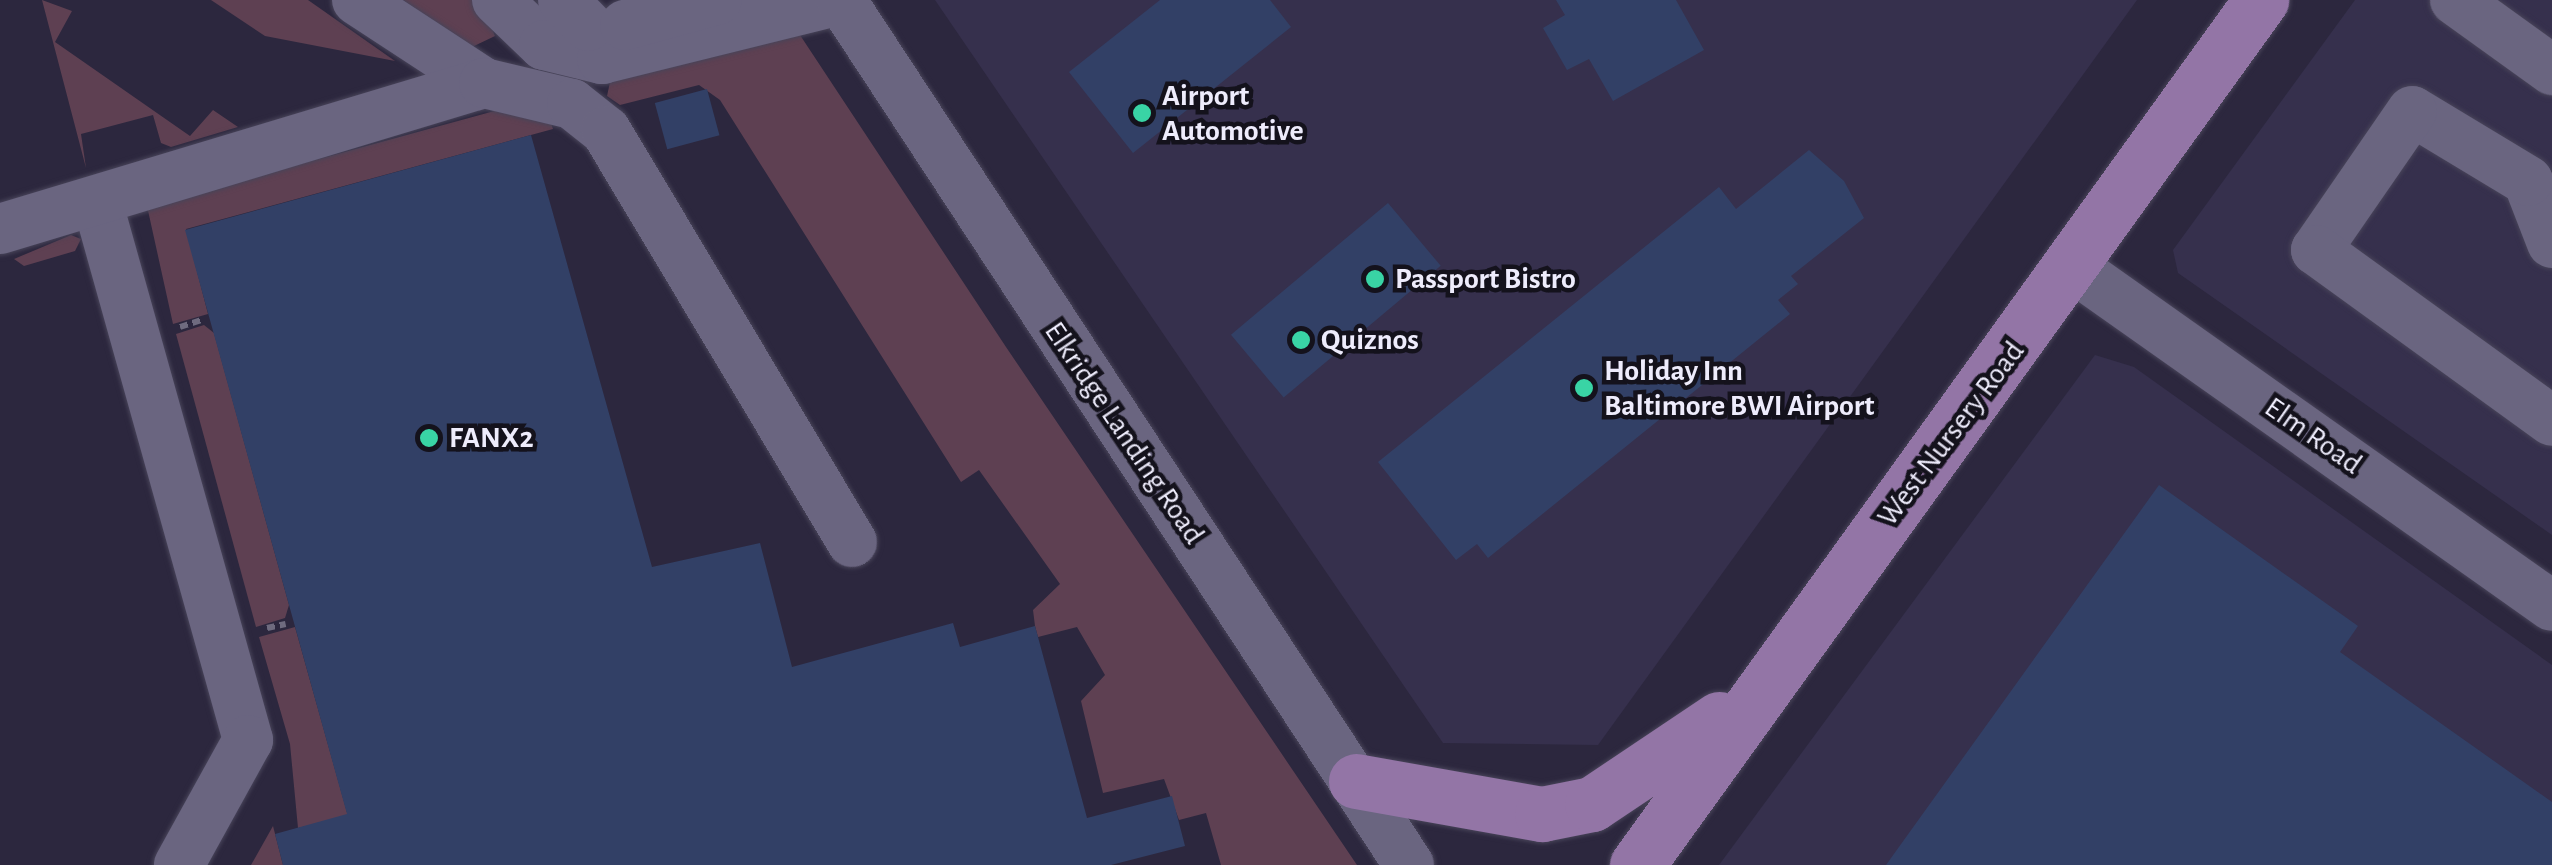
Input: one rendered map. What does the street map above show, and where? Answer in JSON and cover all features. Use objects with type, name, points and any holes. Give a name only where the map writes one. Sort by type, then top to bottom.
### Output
[{"type":"main road","name":"West Nursery Road","points":[[1637,865],[1750,697],[2074,268],[2261,0]]},
{"type":"main road","points":[[1356,780],[1542,814],[1592,804],[1750,697]]},
{"type":"main road","points":[[1673,865],[1704,761]]},
{"type":"street","points":[[357,0],[484,84],[572,104],[606,131],[852,542]]},
{"type":"street","points":[[496,0],[544,45],[602,59],[841,0]]},
{"type":"street","points":[[535,0],[576,13],[717,0]]},
{"type":"street","name":"Elkridge Landing Road","points":[[841,0],[1409,865]]},
{"type":"street","points":[[2455,0],[2552,70]]},
{"type":"street","points":[[0,229],[484,84]]},
{"type":"street","points":[[2552,242],[2528,181],[2412,111],[2316,250],[2552,421]]},
{"type":"street","points":[[97,201],[248,740],[179,865]]},
{"type":"street","name":"Elm Road","points":[[2074,268],[2552,606]]},
{"type":"path","points":[[178,328],[202,320]]},
{"type":"path","points":[[267,628],[286,624]]},
{"type":"shaded area","points":[[42,0],[72,11],[55,42],[190,136],[213,110],[238,127],[171,147],[161,143],[153,115],[81,134],[86,168]]},
{"type":"shaded area","points":[[211,0],[308,0],[395,61],[265,36]]},
{"type":"shaded area","points":[[403,0],[480,0],[495,36],[472,47]]},
{"type":"shaded area","points":[[935,0],[2137,0],[1598,745],[1443,743]]},
{"type":"shaded area","points":[[2355,0],[2552,0],[2552,535],[2178,273],[2173,250]]},
{"type":"shaded area","points":[[798,32],[1357,865],[1221,865],[1206,813],[1179,820],[1164,779],[1103,793],[1081,701],[1105,675],[1077,627],[1038,637],[1035,626],[1033,610],[1060,584],[979,470],[961,482],[720,100],[699,85],[620,105],[607,96],[610,82]]},
{"type":"shaded area","points":[[509,107],[549,117],[553,129],[186,229],[208,314],[173,324],[147,206]]},
{"type":"shaded area","points":[[71,235],[81,239],[75,251],[24,266],[14,259]]},
{"type":"shaded area","points":[[204,325],[214,333],[289,605],[285,618],[256,627],[176,334]]},
{"type":"shaded area","points":[[2095,355],[2134,367],[2552,665],[2552,865],[1719,865]]},
{"type":"shaded area","points":[[295,627],[348,816],[298,828],[290,744],[259,637]]},
{"type":"shaded area","points":[[273,826],[283,865],[251,865]]},
{"type":"building","name":"Airport Automotive","points":[[1160,0],[1270,0],[1291,27],[1133,153],[1069,72]]},
{"type":"building","points":[[1556,0],[1676,0],[1704,50],[1613,101],[1589,59],[1567,70],[1543,28],[1565,15]]},
{"type":"building","points":[[707,89],[719,135],[667,149],[655,103]]},
{"type":"building","name":"FANX2","points":[[531,135],[652,567],[760,543],[792,667],[953,623],[960,647],[1035,626],[1087,818],[1172,796],[1185,846],[1111,865],[283,865],[275,834],[347,814],[185,230]]},
{"type":"building","name":"Holiday Inn Baltimore BWI Airport","points":[[1809,150],[1844,181],[1864,218],[1791,276],[1798,284],[1778,300],[1790,314],[1488,558],[1477,544],[1456,560],[1378,462],[1719,187],[1736,209]]},
{"type":"building","points":[[1388,203],[1441,266],[1284,398],[1231,335]]},
{"type":"building","points":[[2159,485],[2358,626],[2340,652],[2552,802],[2552,865],[1886,865]]},
{"type":"place","name":"Airport Automotive","points":[[1142,113]]},
{"type":"place","name":"Passport Bistro","points":[[1375,279]]},
{"type":"place","name":"Quiznos","points":[[1301,340]]},
{"type":"place","name":"Holiday Inn Baltimore BWI Airport","points":[[1584,388]]},
{"type":"place","name":"FANX2","points":[[429,438]]}]
